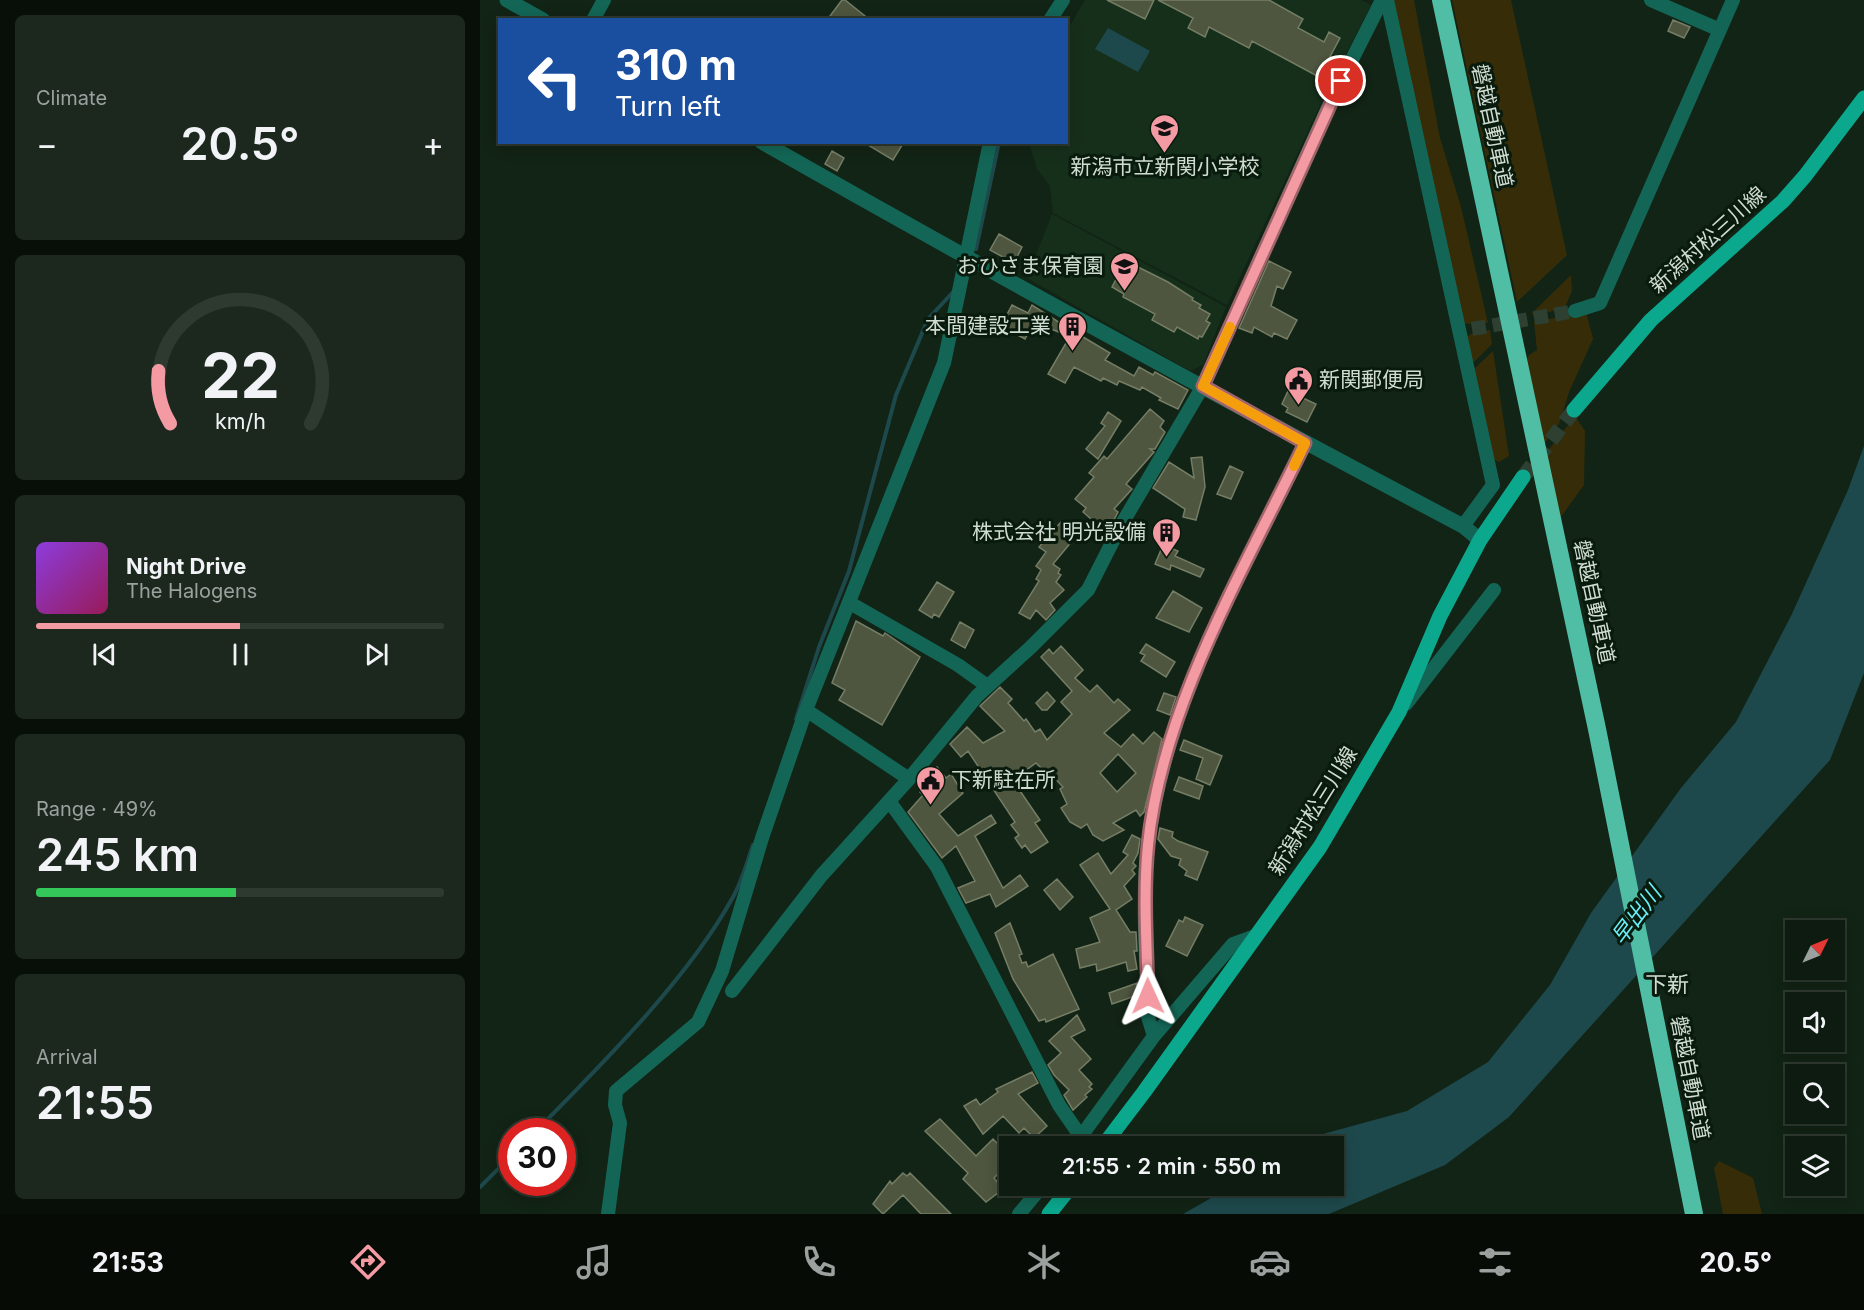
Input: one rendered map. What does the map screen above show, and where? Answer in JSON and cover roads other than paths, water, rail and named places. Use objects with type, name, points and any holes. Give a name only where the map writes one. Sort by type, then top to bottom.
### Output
[{"type":"highway","name":"磐越自動車道","points":[[1441,0],[1558,540],[1692,1207]]},
{"type":"main road","name":"新潟村松三川線","points":[[1574,410],[1651,320],[1783,201],[1805,176],[1864,98]]},
{"type":"main road","name":"新潟村松三川線","points":[[1110,1136],[1320,847],[1399,712],[1440,616],[1480,540],[1523,477]]},
{"type":"main road","points":[[1049,1214],[1063,1196]]},
{"type":"street","points":[[507,0],[539,18]]},
{"type":"street","points":[[594,18],[604,0]]},
{"type":"street","points":[[1051,18],[1063,0]]},
{"type":"street","points":[[732,991],[821,876],[909,779],[986,685],[1031,647],[1088,590],[1120,527],[1203,386],[1331,101],[1382,0]]},
{"type":"street","points":[[1388,0],[1466,331],[1493,484],[1463,526]]},
{"type":"street","points":[[1651,0],[1720,30]]},
{"type":"street","points":[[1575,311],[1600,303],[1733,0]]},
{"type":"street","points":[[766,144],[966,258],[1305,443],[1463,526],[1480,540]]},
{"type":"street","points":[[608,1214],[620,1123],[615,1105],[616,1091],[698,1022],[722,971],[762,837],[806,710],[944,363],[990,144]]},
{"type":"street","points":[[1154,1036],[1148,1017],[1148,844],[1165,759],[1189,684],[1305,443]]},
{"type":"street","points":[[1399,712],[1494,590]]},
{"type":"street","points":[[850,603],[986,685]]},
{"type":"street","points":[[806,710],[909,779]]},
{"type":"street","points":[[889,801],[937,867],[1074,1136]]},
{"type":"street","points":[[1081,1136],[1154,1036],[1233,944],[1255,936]]},
{"type":"street","points":[[1019,1214],[1034,1196]]},
{"type":"water","points":[[1108,28],[1150,51],[1138,72],[1095,49]]},
{"type":"water","name":"早出川","points":[[1864,446],[1864,673],[1830,760],[1509,1117],[1445,1165],[1329,1214],[1183,1214],[1215,1196],[1344,1196],[1344,1136],[1320,1136],[1407,1111],[1488,1062],[1550,985],[1591,913],[1681,788],[1736,722],[1791,616],[1848,490]]},
{"type":"waterway","points":[[976,249],[999,144]]},
{"type":"waterway","points":[[796,719],[819,647],[849,571],[896,395],[928,319],[954,291]]},
{"type":"waterway","points":[[549,1118],[642,1020],[693,959],[733,897],[753,845]]},
{"type":"waterway","points":[[480,1187],[498,1169]]},
{"type":"tunnel","points":[[1472,329],[1575,311]]},
{"type":"tunnel","points":[[1523,477],[1574,410]]},
{"type":"place","name":"新潟市立新関小学校","points":[[1165,154]]},
{"type":"place","name":"おひさま保育園","points":[[1125,292]]},
{"type":"place","name":"本間建設工業","points":[[1072,352]]},
{"type":"place","name":"新関郵便局","points":[[1298,406]]},
{"type":"place","name":"株式会社 明光設備","points":[[1167,558]]},
{"type":"place","name":"下新駐在所","points":[[930,806]]},
{"type":"district","name":"下新","points":[[1667,984]]}]
